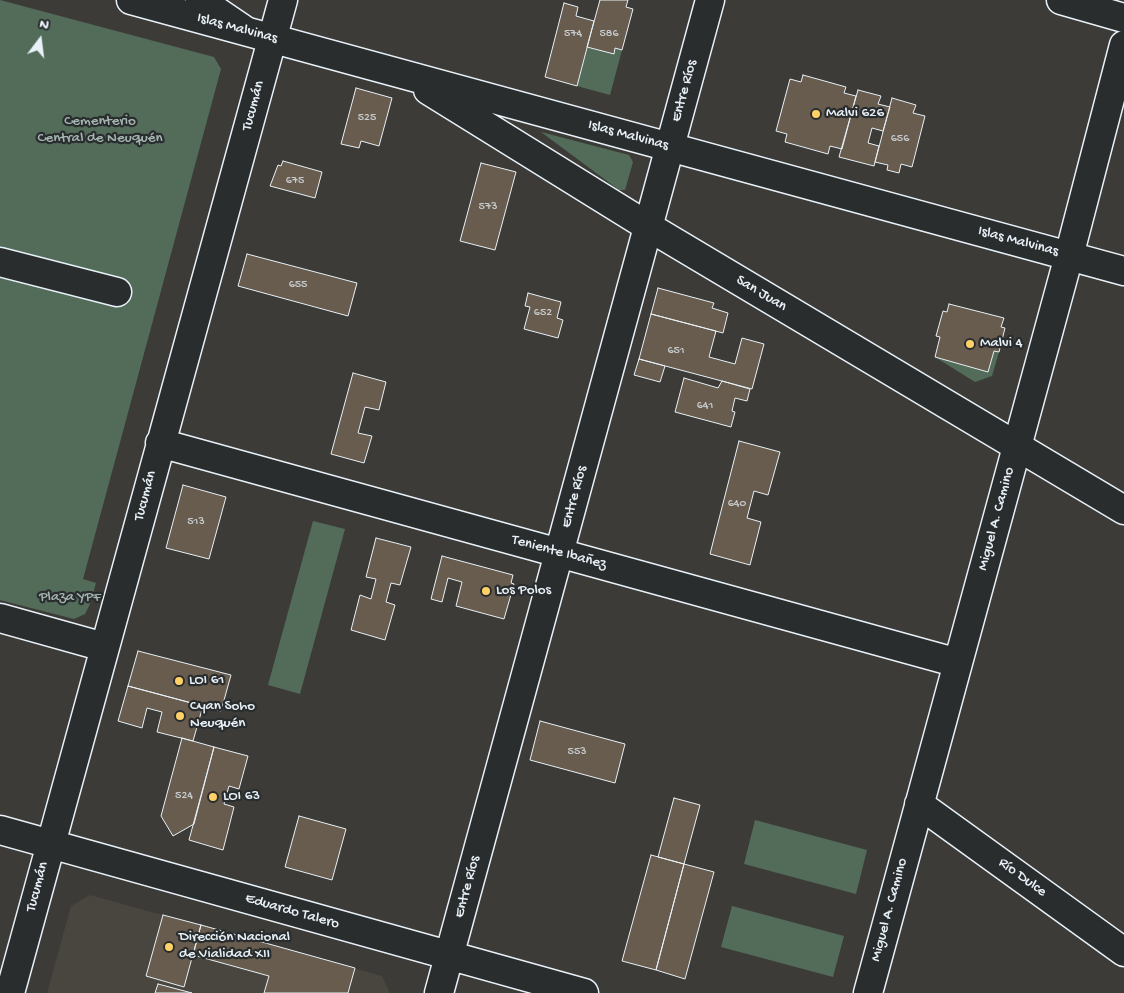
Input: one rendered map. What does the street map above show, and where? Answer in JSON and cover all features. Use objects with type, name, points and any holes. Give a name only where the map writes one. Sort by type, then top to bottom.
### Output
[{"type":"street","name":"Islas Malvinas","points":[[131,0],[1124,271]]},
{"type":"street","points":[[200,0],[246,31]]},
{"type":"street","name":"Tucumán","points":[[10,993],[283,0]]},
{"type":"street","name":"Entre Ríos","points":[[439,993],[710,0]]},
{"type":"street","points":[[1061,0],[1124,18]]},
{"type":"street","name":"Miguel A. Camino","points":[[868,993],[1069,256],[1124,45]]},
{"type":"street","name":"San Juan","points":[[401,74],[649,227],[1124,510]]},
{"type":"street","points":[[0,262],[116,292]]},
{"type":"street","name":"Teniente Ibañez","points":[[160,443],[958,663]]},
{"type":"street","points":[[0,618],[104,647]]},
{"type":"street","name":"Río Dulce","points":[[919,804],[1124,952]]},
{"type":"street","name":"Eduardo Talero","points":[[0,830],[584,993]]},
{"type":"shaded area","name":"Dirección Nacional de Vialidad XII","points":[[90,895],[382,976],[390,993],[47,993],[71,906]]},
{"type":"green space","name":"Cementerio Central de Neuquén","points":[[0,0],[214,57],[221,69],[83,579],[96,583],[85,614],[74,619],[0,600]]},
{"type":"green space","points":[[587,47],[614,53],[615,48],[622,50],[610,95],[577,86]]},
{"type":"green space","points":[[541,132],[629,155],[633,162],[625,190],[619,190]]},
{"type":"green space","points":[[994,351],[999,352],[992,376],[975,382],[935,357],[988,372]]},
{"type":"green space","points":[[313,521],[345,529],[300,694],[268,685]]},
{"type":"green space","points":[[755,820],[867,850],[856,894],[744,864]]},
{"type":"green space","points":[[732,906],[844,936],[833,977],[721,947]]},
{"type":"building","points":[[600,0],[628,0],[626,7],[633,9],[622,50],[615,48],[614,54],[587,47]]},
{"type":"building","points":[[564,3],[578,7],[576,16],[594,21],[577,86],[545,77]]},
{"type":"building","name":"Malvi 626","points":[[803,75],[846,87],[844,93],[856,96],[842,149],[830,146],[828,154],[785,142],[787,134],[776,131],[790,79],[801,82]]},
{"type":"building","points":[[356,88],[392,98],[379,146],[361,141],[359,148],[341,144]]},
{"type":"building","points":[[858,90],[881,96],[878,104],[890,107],[883,131],[872,128],[868,143],[879,146],[874,166],[839,157]]},
{"type":"building","points":[[892,98],[916,105],[913,113],[925,116],[912,167],[901,164],[899,173],[887,170],[888,165],[875,162]]},
{"type":"building","points":[[283,161],[322,172],[315,198],[270,186],[278,165],[281,166]]},
{"type":"building","points":[[481,163],[516,172],[495,250],[460,241]]},
{"type":"building","points":[[247,254],[357,283],[348,316],[238,286]]},
{"type":"building","points":[[658,288],[714,303],[712,308],[728,313],[723,333],[651,314]]},
{"type":"building","points":[[528,293],[561,302],[557,318],[563,320],[558,338],[524,329],[530,307],[525,306]]},
{"type":"building","name":"Malvi 4","points":[[949,304],[1004,318],[1001,327],[1005,328],[999,352],[994,351],[988,372],[935,357],[940,337],[936,336],[943,311],[947,312]]},
{"type":"building","points":[[651,314],[716,331],[709,357],[735,364],[742,338],[764,344],[752,389],[639,359]]},
{"type":"building","points":[[639,359],[665,366],[660,382],[634,375]]},
{"type":"building","points":[[353,373],[386,382],[379,410],[365,407],[358,433],[372,436],[364,463],[331,454]]},
{"type":"building","points":[[684,378],[718,388],[722,381],[750,389],[747,401],[735,398],[732,411],[735,412],[731,427],[675,412]]},
{"type":"building","points":[[739,441],[780,452],[768,495],[754,491],[747,518],[761,522],[750,565],[710,554]]},
{"type":"building","points":[[183,485],[226,497],[209,559],[166,548]]},
{"type":"building","points":[[376,538],[411,547],[400,585],[391,583],[386,602],[395,605],[385,640],[351,630],[360,595],[371,599],[376,579],[366,577]]},
{"type":"building","name":"Los Polos","points":[[442,556],[513,575],[511,583],[514,584],[504,619],[456,606],[462,582],[448,578],[442,602],[431,599]]},
{"type":"building","name":"LOI 61","points":[[138,651],[231,675],[221,711],[128,686]]},
{"type":"building","name":"Cyan Soho Neuquén","points":[[128,686],[203,706],[193,741],[157,732],[162,712],[147,708],[142,728],[118,721]]},
{"type":"building","points":[[540,721],[625,744],[615,783],[530,760]]},
{"type":"building","points":[[182,738],[214,747],[194,824],[173,836],[161,816]]},
{"type":"building","name":"LOI 63","points":[[214,747],[248,756],[239,789],[229,786],[224,804],[234,807],[223,850],[189,840]]},
{"type":"building","points":[[674,798],[700,805],[684,864],[658,857]]},
{"type":"building","points":[[299,816],[346,829],[332,880],[285,867]]},
{"type":"building","points":[[651,855],[684,864],[656,970],[622,961]]},
{"type":"building","points":[[684,864],[714,872],[685,979],[656,970]]},
{"type":"building","points":[[163,915],[201,925],[184,987],[146,976]]},
{"type":"building","points":[[201,925],[355,968],[348,993],[264,993],[269,976],[193,955]]},
{"type":"building","points":[[158,984],[192,993],[155,993]]},
{"type":"place","name":"Malvi 626","points":[[816,114]]},
{"type":"place","name":"Malvi 4","points":[[970,344]]},
{"type":"place","name":"Los Polos","points":[[486,591]]},
{"type":"place","name":"LOI 61","points":[[179,681]]},
{"type":"place","name":"Cyan Soho Neuquén","points":[[180,716]]},
{"type":"place","name":"LOI 63","points":[[213,797]]},
{"type":"place","name":"Dirección Nacional de Vialidad XII","points":[[169,947]]},
{"type":"park label","name":"Plaza YPF","points":[[70,598]]}]
